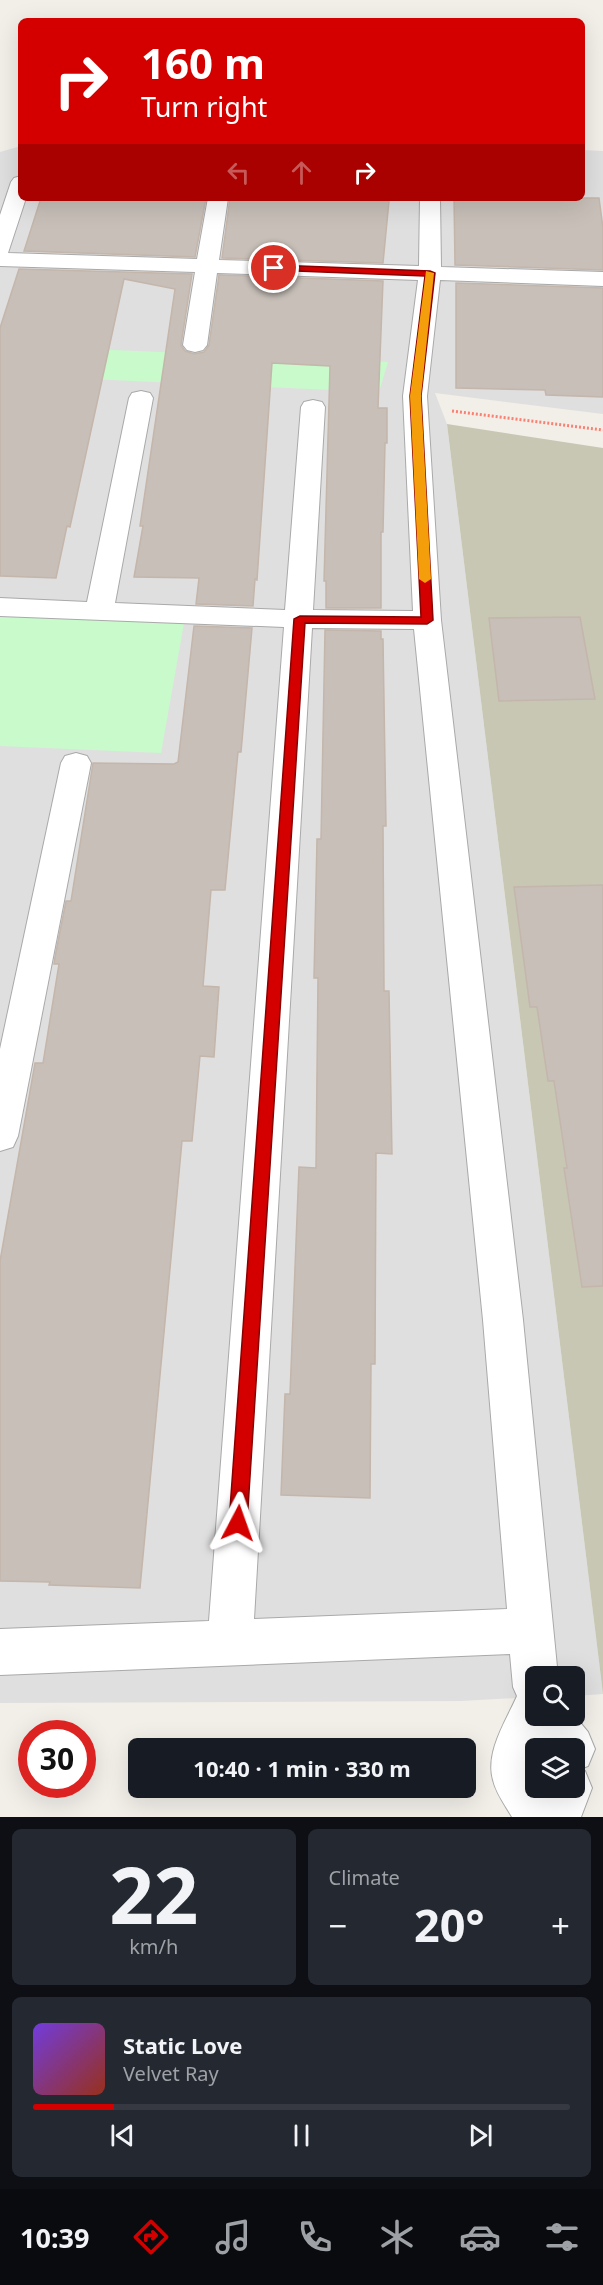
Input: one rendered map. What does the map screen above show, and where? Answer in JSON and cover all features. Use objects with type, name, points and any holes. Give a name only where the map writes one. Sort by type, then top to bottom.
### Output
[{"type":"street","points":[[0,249],[18,192]]},
{"type":"street","points":[[195,345],[219,201]]},
{"type":"street","points":[[430,201],[430,273],[416,406],[427,620],[503,1320],[534,1666]]},
{"type":"street","points":[[0,259],[603,279]]},
{"type":"street","points":[[99,611],[141,398]]},
{"type":"street","points":[[230,1642],[313,407]]},
{"type":"street","points":[[0,607],[300,619],[427,620]]},
{"type":"street","points":[[0,1136],[76,763]]},
{"type":"street","points":[[0,1652],[531,1631]]},
{"type":"street","points":[[527,1726],[517,1749],[516,1778],[539,1817]]},
{"type":"street","points":[[554,1726],[563,1738]]},
{"type":"street","points":[[557,1817],[564,1798]]},
{"type":"path","points":[[416,406],[603,430]]},
{"type":"shaded area","points":[[18,147],[18,201],[585,201],[585,150],[603,151],[603,414],[435,393],[447,424],[603,1694],[585,1695],[585,1666],[525,1666],[525,1698],[461,1701],[0,1703],[0,152]]},
{"type":"shaded area","points":[[447,424],[603,448],[603,1694]]},
{"type":"green space","points":[[0,345],[388,362],[379,392],[0,375]]},
{"type":"green space","points":[[0,615],[184,623],[161,753],[0,746]]},
{"type":"building","points":[[585,198],[599,198],[603,228],[603,270],[455,265],[454,201],[585,201]]},
{"type":"building","points":[[40,201],[205,201],[195,257],[24,251]]},
{"type":"building","points":[[230,201],[389,201],[383,263],[222,258]]},
{"type":"building","points":[[19,269],[192,274],[181,345],[185,351],[194,354],[204,352],[209,345],[219,275],[383,281],[378,408],[387,408],[387,443],[385,443],[383,532],[381,532],[381,608],[326,608],[326,581],[324,581],[330,366],[272,363],[257,580],[255,579],[253,606],[196,604],[199,578],[134,577],[175,289],[124,279],[70,527],[67,526],[56,578],[0,576],[0,328]]},
{"type":"building","points":[[456,283],[603,288],[603,397],[546,395],[545,390],[456,388]]},
{"type":"building","points":[[580,617],[595,699],[499,701],[489,618]]},
{"type":"building","points":[[194,626],[252,628],[225,890],[211,890],[203,986],[219,987],[214,1057],[200,1056],[192,1141],[182,1141],[140,1588],[0,1581],[0,1261],[35,1063],[43,1063],[59,964],[54,964],[55,957],[66,901],[71,901],[93,763],[174,764],[178,762]]},
{"type":"building","points":[[325,630],[381,631],[381,639],[383,639],[386,826],[383,826],[384,991],[389,991],[392,1154],[376,1153],[375,1364],[371,1364],[370,1498],[281,1495],[285,1394],[290,1394],[299,1167],[316,1168],[318,978],[314,978],[317,839],[321,839]]},
{"type":"building","points":[[603,885],[603,1286],[582,1287],[564,1168],[567,1168],[554,1081],[548,1081],[537,1007],[530,1007],[514,887]]},
{"type":"slow traffic","points":[[425,579],[416,396],[429,273]]},
{"type":"route","points":[[238,1523],[300,619],[427,620],[416,396],[430,273],[274,268]]}]
